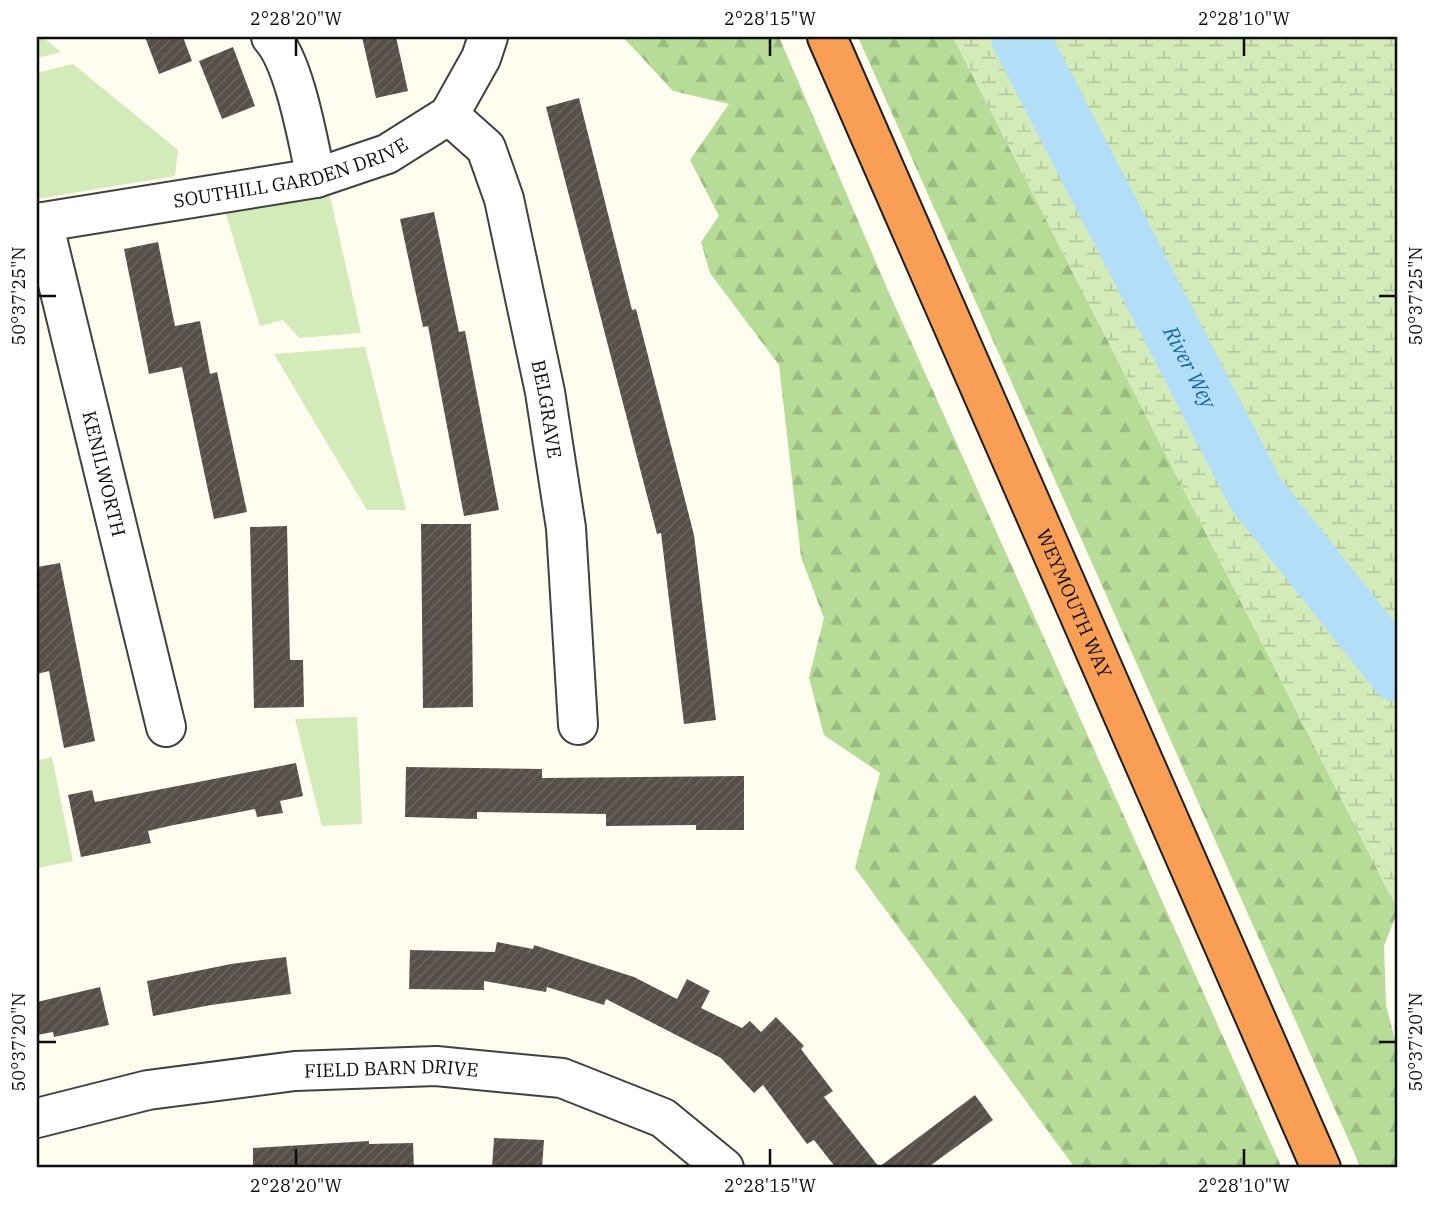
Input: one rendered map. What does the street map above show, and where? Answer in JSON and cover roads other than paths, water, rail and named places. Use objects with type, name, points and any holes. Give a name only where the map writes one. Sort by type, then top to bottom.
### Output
[{"type":"highway","name":"WEYMOUTH WAY","points":[[827,37],[1321,1168]]},
{"type":"street","points":[[271,37],[278,44],[299,100],[316,178]]},
{"type":"street","name":"SOUTHILL GARDEN DRIVE","points":[[40,223],[316,178],[387,154],[449,115],[481,58],[488,37]]},
{"type":"street","name":"BELGRAVE","points":[[449,115],[485,148],[504,199],[545,392],[566,528],[578,725]]},
{"type":"street","name":"KENILWORTH","points":[[40,223],[166,727]]},
{"type":"street","name":"FIELD BARN DRIVE","points":[[37,1118],[148,1090],[295,1071],[436,1066],[562,1078],[663,1118],[720,1167]]},
{"type":"waterway","name":"River Wey","points":[[1020,37],[1256,494],[1398,673]]}]
